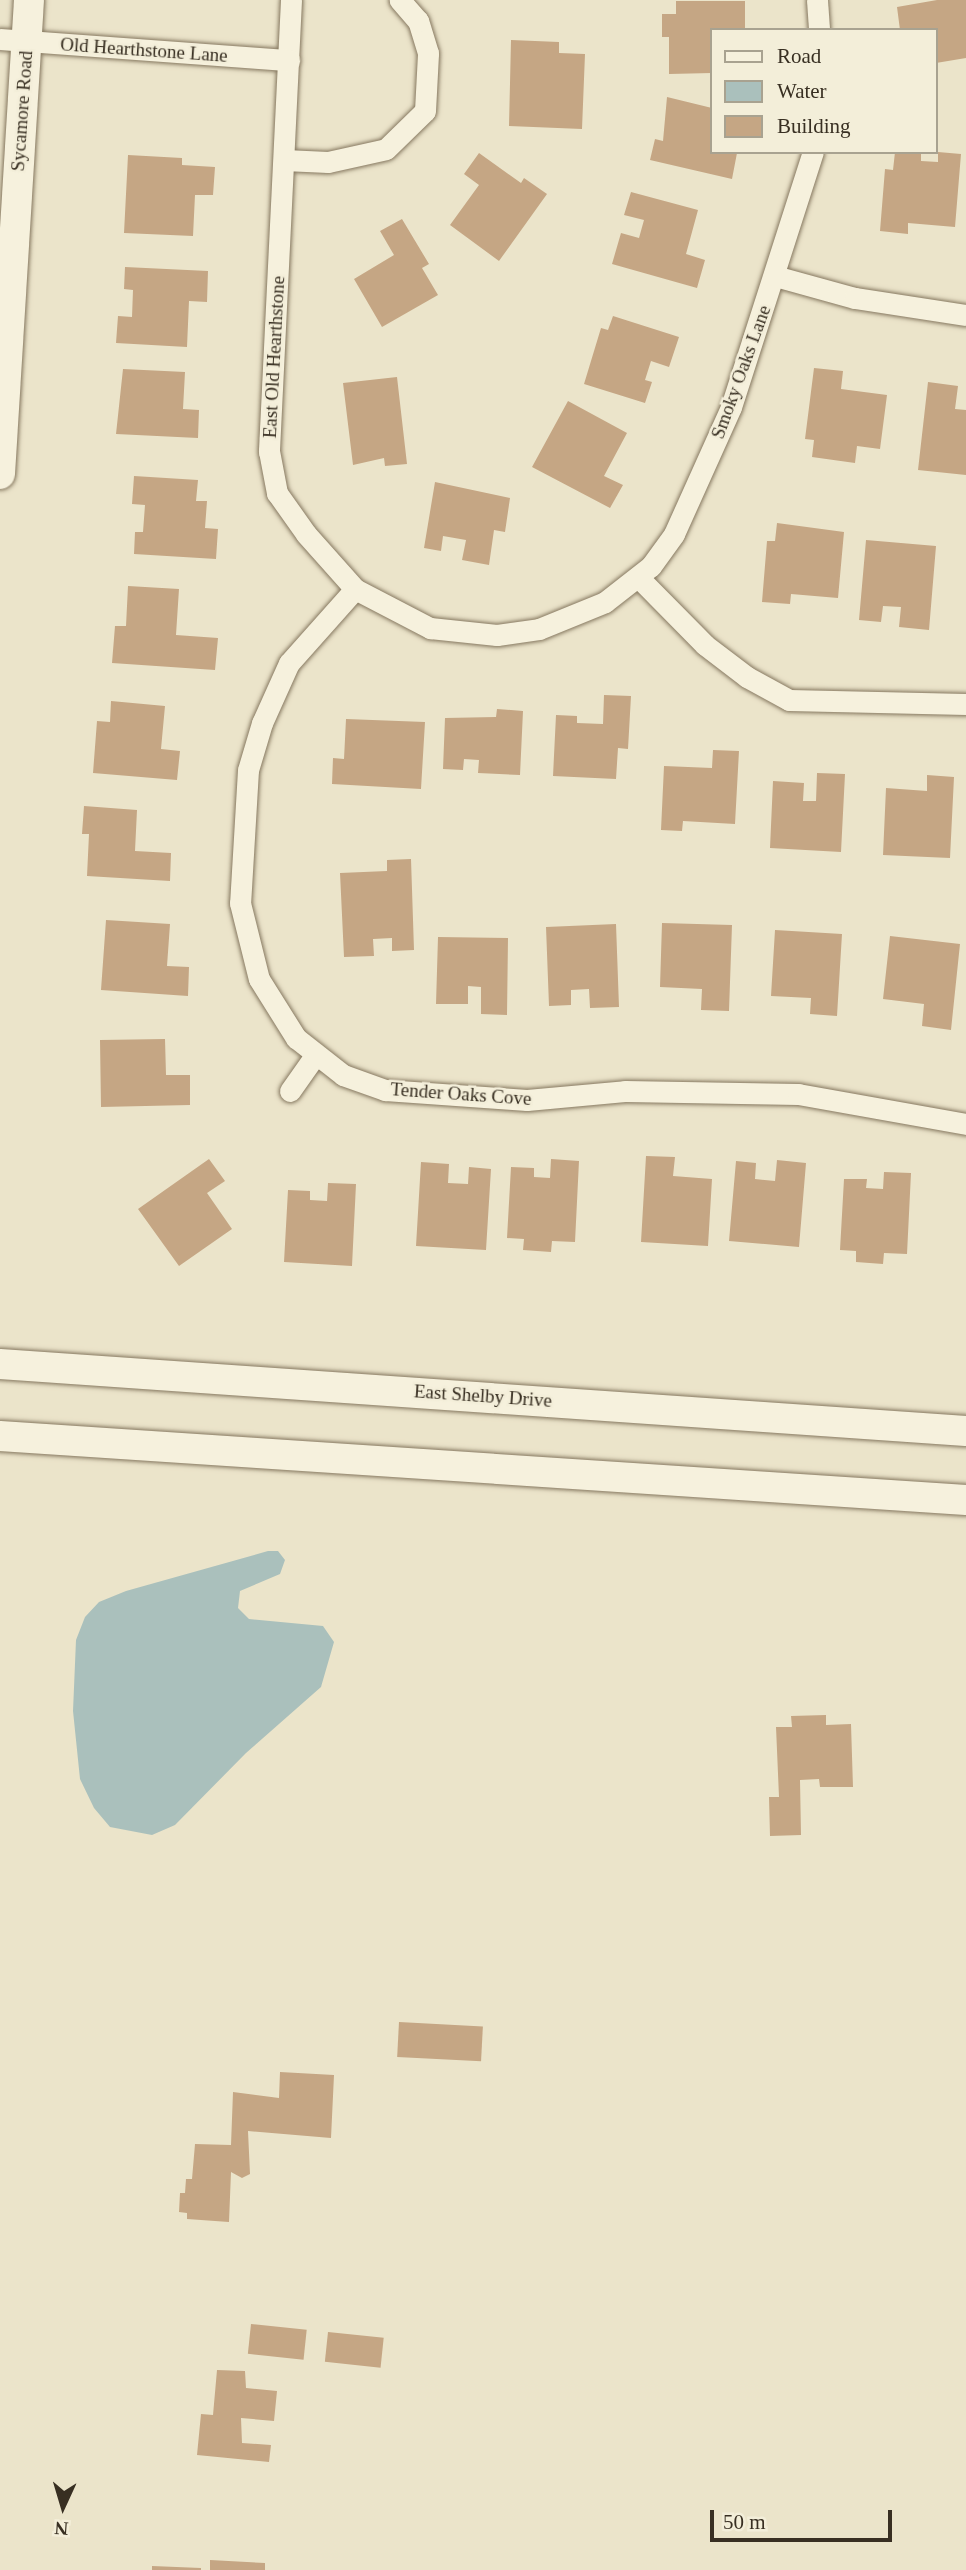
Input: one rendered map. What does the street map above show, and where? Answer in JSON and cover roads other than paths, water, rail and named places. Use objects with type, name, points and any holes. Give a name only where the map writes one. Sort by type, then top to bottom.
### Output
[{"type":"main road","name":"Sycamore Road","points":[[0,474],[13,40],[29,0]]},
{"type":"main road","name":"East Shelby Drive","points":[[0,1364],[966,1431]]},
{"type":"main road","points":[[0,1436],[966,1500]]},
{"type":"street","name":"East Old Hearthstone","points":[[291,0],[269,451],[277,492],[306,534],[355,589],[430,628],[497,635],[539,629],[605,602],[638,577]]},
{"type":"street","points":[[284,160],[328,162],[386,149],[425,111],[428,53],[418,21],[400,0]]},
{"type":"street","points":[[817,0],[819,28]]},
{"type":"street","name":"Old Hearthstone Lane","points":[[13,40],[289,60]]},
{"type":"street","name":"Smoky Oaks Lane","points":[[638,577],[651,566],[680,521],[731,407],[812,154]]},
{"type":"street","points":[[775,276],[855,298],[966,315]]},
{"type":"street","points":[[638,577],[705,645],[747,677],[789,700],[966,704]]},
{"type":"street","name":"Tender Oaks Cove","points":[[355,589],[289,663],[262,723],[248,770],[240,903],[259,979],[296,1038],[343,1075],[385,1090],[527,1100],[625,1091],[799,1094],[966,1124]]},
{"type":"street","points":[[289,1091],[316,1054]]},
{"type":"water","points":[[268,1551],[278,1551],[285,1560],[280,1574],[240,1591],[238,1608],[249,1619],[323,1626],[334,1642],[321,1687],[246,1753],[175,1825],[152,1835],[110,1827],[94,1808],[80,1779],[73,1711],[76,1640],[85,1617],[99,1602],[126,1591]]}]
